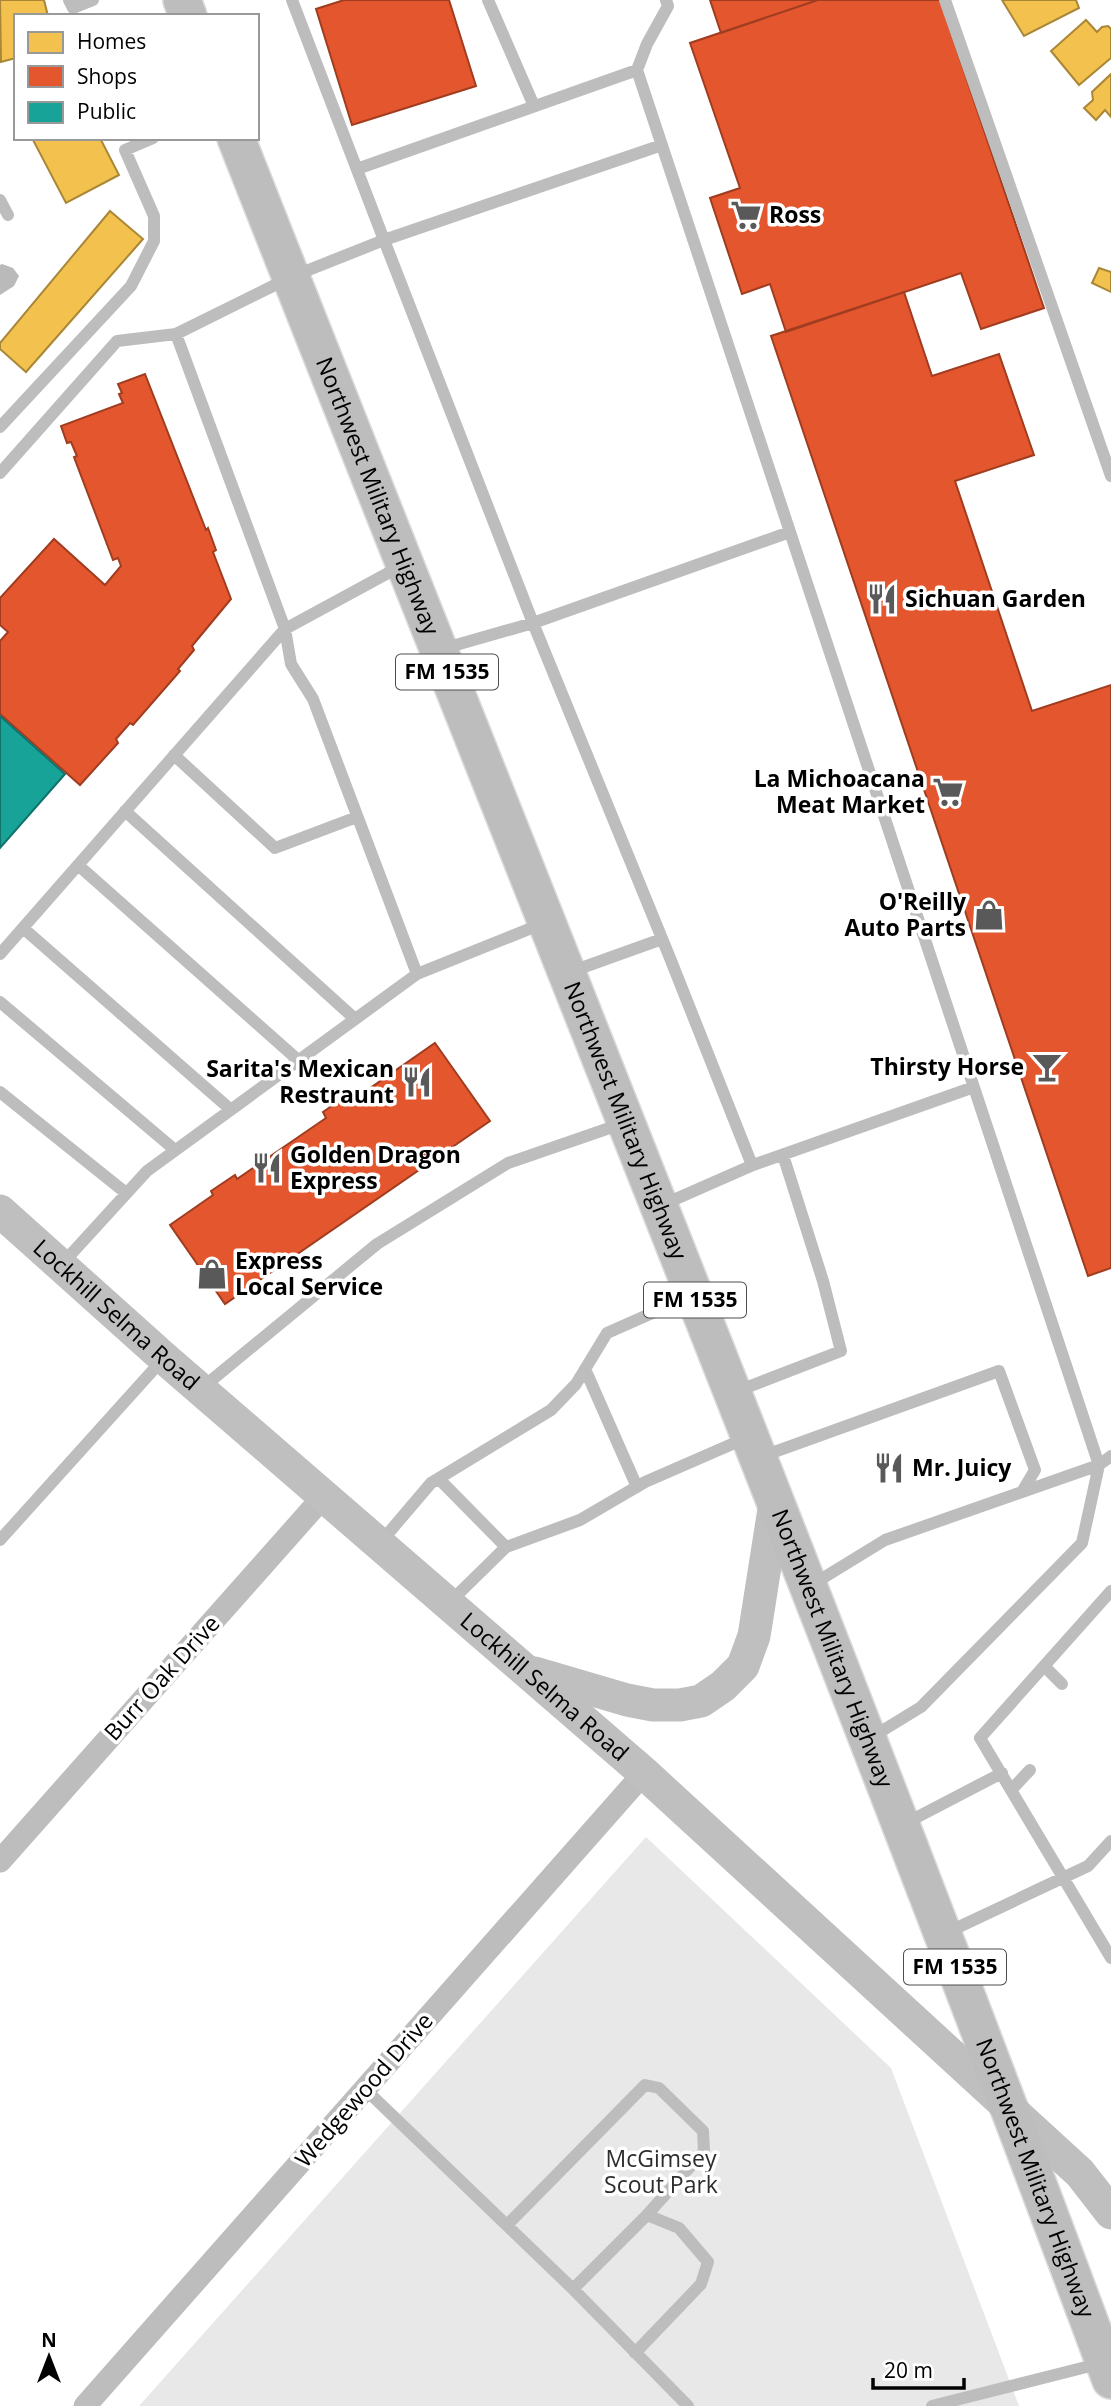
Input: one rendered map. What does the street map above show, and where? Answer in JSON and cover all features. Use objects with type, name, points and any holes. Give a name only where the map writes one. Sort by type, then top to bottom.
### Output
[{"type":"main road","name":"Northwest Military Highway","points":[[237,140],[754,1447],[1010,2108],[1108,2371]]},
{"type":"main road","name":"Lockhill Selma Road","points":[[0,1212],[164,1358],[644,1773],[1080,2173],[1111,2213]]},
{"type":"main road","points":[[524,1670],[653,1705],[680,1705],[701,1701],[723,1686],[743,1666],[754,1636],[775,1503]]},
{"type":"main road","name":"Lockhill Selma Road","points":[[1080,2173],[1111,2186]]},
{"type":"street","name":"Burr Oak Drive","points":[[0,1860],[324,1496]]},
{"type":"street","name":"Wedgewood Drive","points":[[85,2406],[644,1773]]},
{"type":"lane","points":[[69,0],[73,8],[93,0]]},
{"type":"lane","points":[[292,0],[533,623],[663,939],[752,1165]]},
{"type":"lane","points":[[488,0],[534,106]]},
{"type":"lane","points":[[666,0],[668,6],[647,44],[637,70],[1099,1465],[1082,1542],[921,1707],[867,1740]]},
{"type":"lane","points":[[945,0],[1111,476]]},
{"type":"lane","points":[[357,169],[637,70]]},
{"type":"lane","points":[[0,427],[131,286],[153,241],[153,216],[125,150],[148,140]]},
{"type":"lane","points":[[0,473],[117,341],[176,334],[291,276],[384,240],[662,145]]},
{"type":"lane","points":[[0,200],[8,215]]},
{"type":"lane","points":[[176,334],[285,629],[291,664],[313,699],[417,974]]},
{"type":"lane","points":[[438,650],[533,623],[790,532]]},
{"type":"lane","points":[[0,954],[285,629],[404,564]]},
{"type":"lane","points":[[174,755],[275,848],[357,817]]},
{"type":"lane","points":[[125,811],[355,1019]]},
{"type":"lane","points":[[78,865],[298,1060]]},
{"type":"lane","points":[[61,1265],[147,1171],[417,974],[546,923]]},
{"type":"lane","points":[[23,928],[230,1109]]},
{"type":"lane","points":[[566,974],[663,939]]},
{"type":"lane","points":[[0,1002],[174,1150]]},
{"type":"lane","points":[[658,1206],[752,1165],[974,1087]]},
{"type":"lane","points":[[0,1092],[126,1193]]},
{"type":"lane","points":[[202,1389],[377,1244],[508,1163],[625,1122]]},
{"type":"lane","points":[[732,1394],[841,1351],[823,1281],[783,1155]]},
{"type":"lane","points":[[379,1544],[431,1483],[551,1410],[576,1384],[607,1333],[693,1295]]},
{"type":"lane","points":[[0,1540],[164,1358]]},
{"type":"lane","points":[[585,1369],[637,1487]]},
{"type":"lane","points":[[448,1604],[506,1546],[580,1520],[637,1487],[754,1447],[999,1371],[1035,1470],[1023,1492]]},
{"type":"lane","points":[[808,1587],[885,1539],[1099,1465],[1111,1456]]},
{"type":"lane","points":[[439,1479],[506,1546]]},
{"type":"lane","points":[[1111,1591],[980,1738],[1111,1958]]},
{"type":"lane","points":[[1044,1666],[1062,1684]]},
{"type":"lane","points":[[1012,1789],[1030,1770]]},
{"type":"lane","points":[[900,1825],[1002,1773]]},
{"type":"lane","points":[[943,1935],[1064,1879],[1087,1866],[1111,1841]]},
{"type":"lane","points":[[507,2225],[645,2085],[659,2088],[703,2130],[704,2151],[647,2216],[573,2289]]},
{"type":"lane","points":[[365,2089],[573,2289],[688,2406]]},
{"type":"lane","points":[[635,2353],[701,2284],[708,2262],[679,2228],[647,2216]]},
{"type":"lane","points":[[932,2406],[1108,2371]]},
{"type":"green space","name":"McGimsey Scout Park","points":[[646,1837],[891,2068],[1019,2406],[139,2406]]},
{"type":"shaded area","points":[[0,265],[13,268],[19,276],[14,286],[0,295]]},
{"type":"building: Homes","points":[[0,0],[44,0],[48,14],[14,14],[14,59],[1,62]]},
{"type":"building: Homes","points":[[1002,0],[1076,0],[1079,8],[1024,36]]},
{"type":"building: Homes","points":[[1086,20],[1097,32],[1102,27],[1108,26],[1111,29],[1111,58],[1079,85],[1051,51]]},
{"type":"building: Homes","points":[[1111,74],[1111,117],[1105,110],[1096,120],[1084,108],[1093,100],[1092,92]]},
{"type":"building: Homes","points":[[33,140],[101,140],[119,175],[66,203]]},
{"type":"building: Homes","points":[[110,211],[143,239],[26,372],[0,349],[0,343]]},
{"type":"building: Homes","points":[[1099,268],[1111,272],[1111,292],[1092,283]]},
{"type":"building: Shops","points":[[344,0],[449,0],[476,86],[352,125],[316,9]]},
{"type":"building: Shops","points":[[710,0],[818,0],[721,33]]},
{"type":"building: Shops","points":[[818,0],[940,0],[1044,308],[981,329],[961,273],[786,332],[770,284],[742,294],[710,198],[740,188],[690,43]]},
{"type":"building: Shops","points":[[904,292],[932,376],[999,354],[1034,455],[955,481],[1032,711],[1111,685],[1111,1268],[1088,1276],[771,336]]},
{"type":"building: Shops","points":[[145,374],[206,530],[208,528],[216,550],[213,552],[231,599],[192,646],[194,650],[178,669],[180,671],[133,725],[130,723],[116,739],[118,743],[80,785],[0,714],[0,641],[8,632],[0,625],[0,598],[54,539],[105,585],[121,566],[118,558],[113,560],[74,457],[77,456],[71,442],[67,443],[61,426],[123,403],[118,384]]},
{"type":"building: Shops","points":[[435,1043],[490,1121],[225,1304],[170,1225],[213,1195],[211,1191],[235,1175],[237,1179],[326,1118],[323,1112],[346,1096],[350,1102]]},
{"type":"building: Public","points":[[0,716],[65,774],[0,848]]},
{"type":"place","name":"Ross","points":[[746,215]]},
{"type":"place","name":"Sichuan Garden","points":[[882,599]]},
{"type":"place","name":"La Michoacana Meat Market","points":[[948,792]]},
{"type":"place","name":"O'Reilly Auto Parts","points":[[989,915]]},
{"type":"place","name":"Thirsty Horse","points":[[1047,1067]]},
{"type":"place","name":"Sarita's Mexican Restraunt","points":[[417,1082]]},
{"type":"place","name":"Golden Dragon Express","points":[[267,1168]]},
{"type":"place","name":"Express Local Service","points":[[212,1274]]},
{"type":"place","name":"Mr. Juicy","points":[[889,1468]]}]
